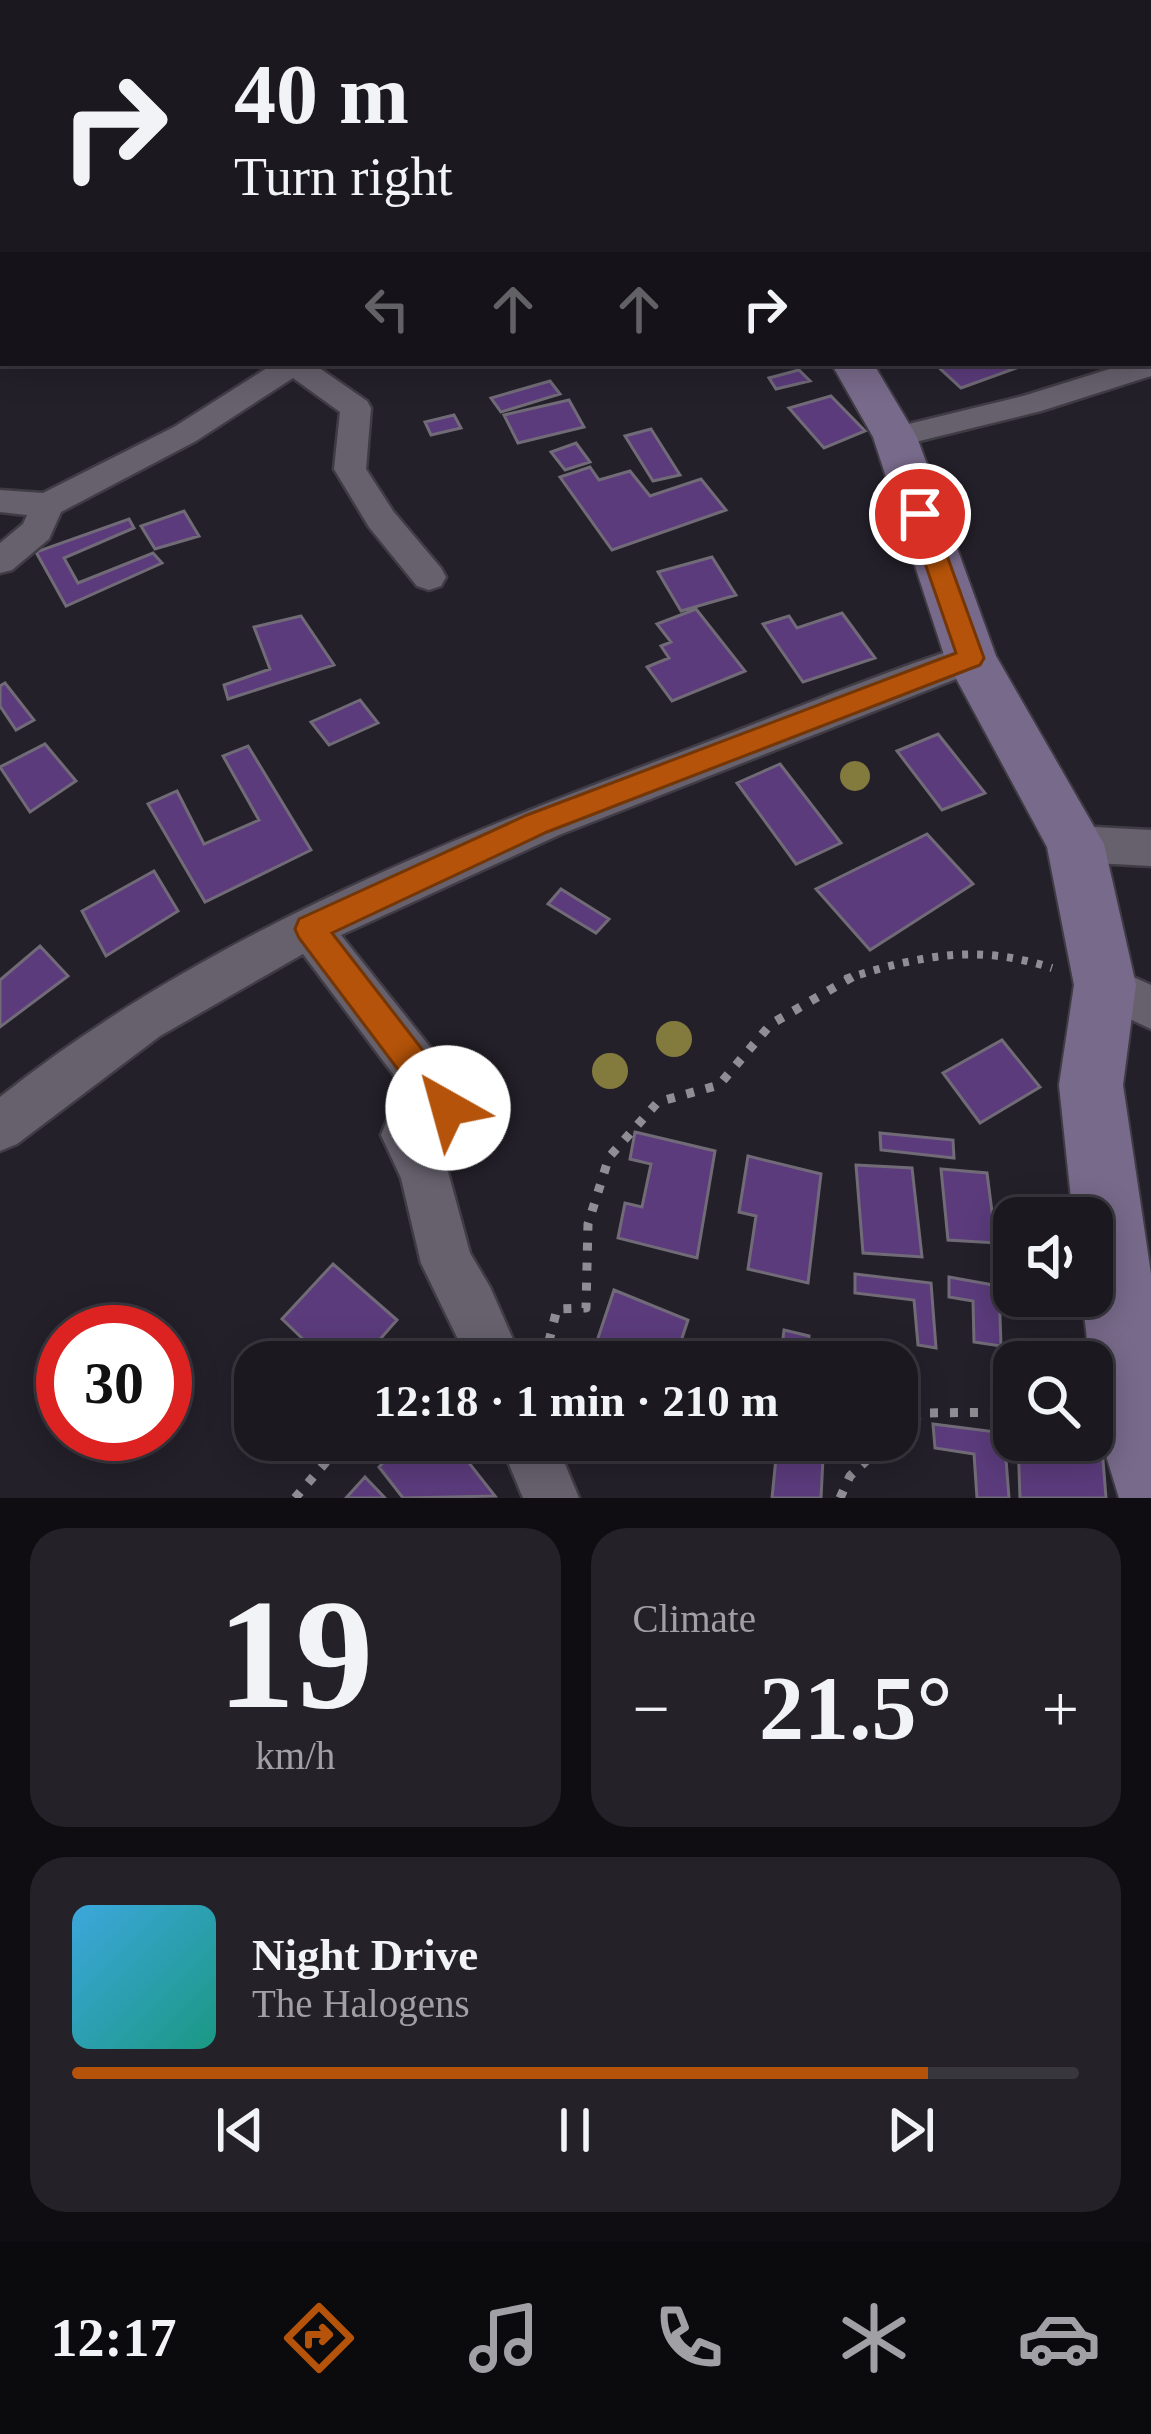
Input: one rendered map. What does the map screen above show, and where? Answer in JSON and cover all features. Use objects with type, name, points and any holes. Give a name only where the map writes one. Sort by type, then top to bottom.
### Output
[{"type":"street","points":[[0,501],[47,505],[185,434],[290,366]]},
{"type":"street","points":[[296,366],[356,408],[350,469],[381,519],[429,577]]},
{"type":"street","points":[[854,366],[895,437],[971,658],[1075,844],[1128,996],[1090,1085],[1135,1426],[1151,1481]]},
{"type":"street","points":[[895,437],[1030,404],[1151,366]]},
{"type":"street","points":[[0,560],[37,532],[47,505]]},
{"type":"street","points":[[0,1127],[66,1071],[164,1004],[310,929],[537,823],[971,658]]},
{"type":"street","points":[[1075,844],[1151,848]]},
{"type":"street","points":[[310,929],[448,1108],[405,1135],[424,1172],[447,1263],[487,1341]]},
{"type":"street","points":[[536,1461],[551,1498]]},
{"type":"path","points":[[549,1341],[557,1309],[586,1308],[588,1224],[609,1157],[658,1102],[719,1084],[772,1024],[840,980],[922,955],[1010,954],[1128,996]]},
{"type":"path","points":[[918,1416],[993,1412]]},
{"type":"path","points":[[295,1498],[327,1461]]},
{"type":"path","points":[[840,1498],[850,1476],[866,1461]]},
{"type":"building","points":[[937,366],[1022,366],[961,388]]},
{"type":"building","points":[[799,370],[810,381],[776,389],[769,378]]},
{"type":"building","points":[[550,381],[560,394],[501,412],[491,398]]},
{"type":"building","points":[[831,396],[865,431],[824,448],[789,408]]},
{"type":"building","points":[[569,400],[584,427],[518,443],[504,415]]},
{"type":"building","points":[[454,415],[461,428],[431,435],[425,422]]},
{"type":"building","points":[[651,429],[680,475],[653,481],[625,436]]},
{"type":"building","points":[[576,443],[590,462],[565,470],[551,452]]},
{"type":"building","points":[[590,467],[599,480],[630,471],[650,496],[701,479],[726,510],[612,550],[560,477]]},
{"type":"building","points":[[184,511],[199,536],[155,549],[141,526]]},
{"type":"building","points":[[129,519],[134,528],[64,558],[78,583],[153,553],[162,563],[66,606],[36,552]]},
{"type":"building","points":[[712,557],[736,595],[681,611],[658,572]]},
{"type":"building","points":[[696,609],[745,671],[672,701],[647,667],[669,658],[661,646],[671,642],[657,624]]},
{"type":"building","points":[[842,613],[875,658],[803,682],[763,624],[789,616],[797,628]]},
{"type":"building","points":[[301,616],[334,665],[228,699],[224,685],[270,669],[254,627]]},
{"type":"building","points":[[5,683],[34,720],[16,730],[0,706],[0,686]]},
{"type":"building","points":[[360,700],[378,723],[329,745],[311,722]]},
{"type":"building","points":[[938,734],[985,793],[942,810],[897,751]]},
{"type":"building","points":[[45,744],[76,781],[30,812],[0,767]]},
{"type":"building","points":[[248,746],[311,850],[205,902],[148,804],[177,791],[204,844],[259,820],[223,756]]},
{"type":"building","points":[[780,764],[841,843],[796,864],[737,783]]},
{"type":"building","points":[[927,834],[973,884],[870,950],[816,889]]},
{"type":"building","points":[[154,871],[178,911],[106,956],[82,911]]},
{"type":"building","points":[[561,889],[609,919],[596,933],[548,904]]},
{"type":"building","points":[[40,946],[68,976],[0,1027],[0,980]]},
{"type":"building","points":[[1002,1040],[1040,1087],[980,1123],[943,1073]]},
{"type":"building","points":[[635,1132],[715,1151],[697,1258],[618,1238],[625,1203],[642,1207],[651,1164],[630,1159]]},
{"type":"building","points":[[880,1133],[953,1140],[954,1158],[881,1150]]},
{"type":"building","points":[[748,1156],[821,1174],[808,1283],[748,1269],[756,1216],[739,1212]]},
{"type":"building","points":[[856,1165],[912,1168],[922,1257],[863,1253]]},
{"type":"building","points":[[941,1169],[987,1173],[993,1243],[948,1240]]},
{"type":"building","points":[[333,1264],[397,1320],[378,1341],[305,1341],[282,1319]]},
{"type":"building","points":[[855,1274],[931,1283],[936,1348],[918,1345],[914,1300],[855,1293]]},
{"type":"building","points":[[949,1277],[993,1285],[993,1317],[1000,1317],[1001,1341],[974,1342],[973,1301],[949,1297]]},
{"type":"building","points":[[614,1290],[688,1320],[681,1341],[597,1341]]},
{"type":"building","points":[[784,1330],[809,1336],[809,1341],[783,1341]]},
{"type":"building","points":[[933,1424],[993,1432],[993,1461],[1006,1461],[1009,1498],[977,1498],[974,1454],[935,1448]]},
{"type":"building","points":[[385,1461],[468,1461],[495,1496],[403,1498],[379,1467]]},
{"type":"building","points":[[776,1461],[823,1461],[821,1498],[772,1498]]},
{"type":"building","points":[[1019,1461],[1103,1461],[1106,1498],[1020,1498]]},
{"type":"building","points":[[365,1477],[385,1498],[346,1498]]},
{"type":"route","points":[[448,1108],[310,929],[537,823],[971,658],[920,514]]}]
